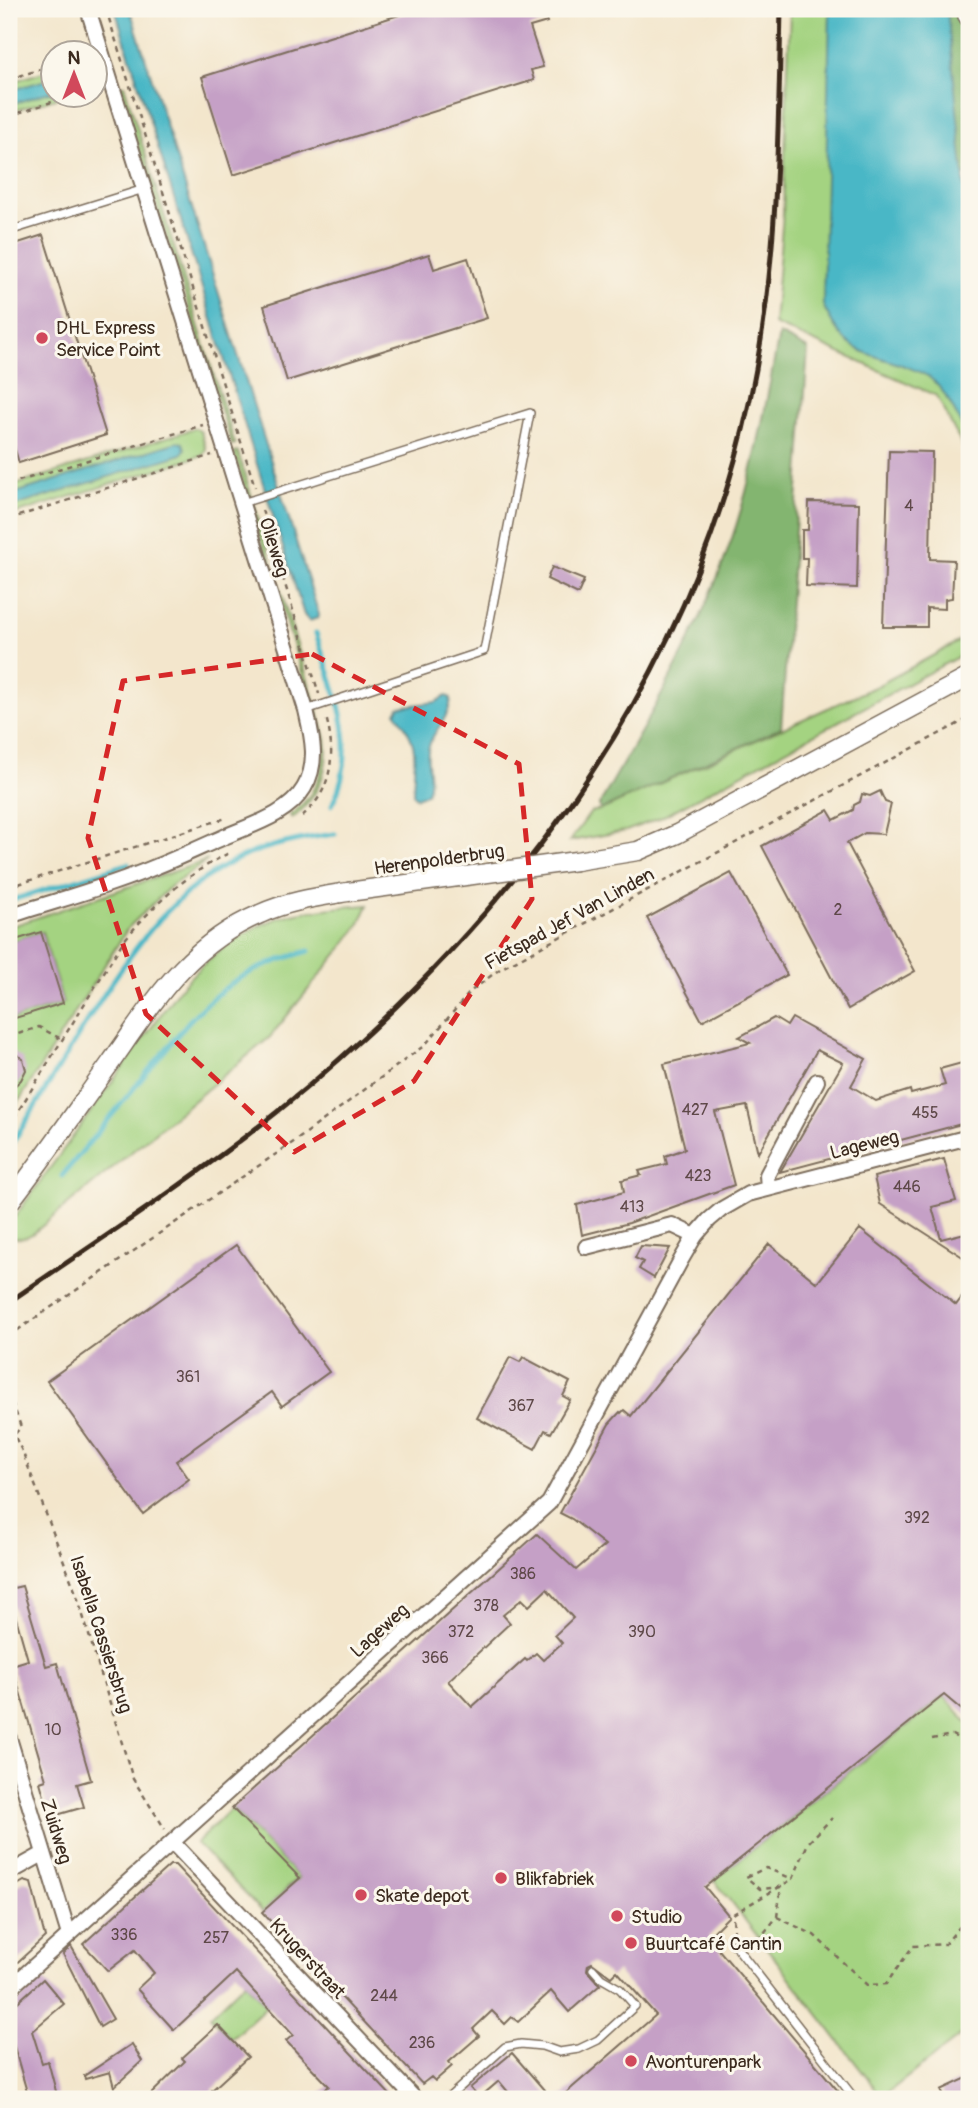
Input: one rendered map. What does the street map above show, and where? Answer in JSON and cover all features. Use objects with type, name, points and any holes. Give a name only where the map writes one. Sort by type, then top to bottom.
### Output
[{"type":"street","name":"Olieweg","points":[[9,916],[145,871],[273,815],[292,802],[304,789],[311,773],[314,755],[306,710],[88,9]]},
{"type":"street","name":"Herenpolderbrug","points":[[9,1203],[159,994],[190,958],[225,932],[282,905],[348,892],[576,862],[638,851],[677,834],[969,677]]},
{"type":"street","points":[[768,1188],[767,1175],[817,1081]]},
{"type":"street","name":"Lageweg","points":[[9,1989],[549,1503],[695,1236],[722,1209],[748,1194],[768,1188],[969,1137]]},
{"type":"street","points":[[586,1247],[671,1225],[695,1236]]},
{"type":"street","name":"Zuidweg","points":[[9,1738],[69,1936]]},
{"type":"street","name":"Krugerstraat","points":[[173,1843],[415,2099]]},
{"type":"street","points":[[9,1872],[43,1854]]},
{"type":"lane","points":[[962,9],[962,17],[969,29]]},
{"type":"lane","points":[[9,231],[144,189]]},
{"type":"lane","points":[[242,503],[530,413],[484,651],[306,710]]},
{"type":"lane","points":[[734,1944],[855,2099]]},
{"type":"lane","points":[[447,2099],[505,2047],[521,2044],[542,2046],[559,2052],[579,2049],[598,2040],[635,2007],[620,1989],[601,1978],[593,1969]]},
{"type":"path","points":[[106,9],[242,447],[261,496],[322,705],[331,743],[330,770],[319,797],[298,819]]},
{"type":"path","points":[[9,79],[38,70]]},
{"type":"path","points":[[9,116],[38,106]]},
{"type":"path","points":[[9,484],[203,425]]},
{"type":"path","points":[[9,519],[242,447]]},
{"type":"path","name":"Fietspad Jef Van Linden","points":[[9,1336],[298,1139],[415,1053],[471,991],[500,969],[969,718]]},
{"type":"path","points":[[9,887],[234,816]]},
{"type":"path","points":[[9,1126],[122,943],[186,878],[237,849]]},
{"type":"path","points":[[9,1037],[39,1027],[63,1040]]},
{"type":"path","points":[[9,1393],[21,1427],[14,1435]]},
{"type":"path","name":"Isabella Cassiersbrug","points":[[9,1430],[23,1453],[77,1596],[134,1780],[173,1843]]},
{"type":"path","points":[[932,1739],[952,1735],[969,1744]]},
{"type":"path","points":[[734,1944],[733,1914],[793,1879],[808,1843],[832,1818]]},
{"type":"path","points":[[781,1887],[760,1889],[746,1877],[766,1868],[793,1879]]},
{"type":"path","points":[[755,1944],[777,1917],[781,1887]]},
{"type":"path","points":[[777,1917],[814,1935],[867,1985],[886,1984],[913,1946],[945,1944],[969,1916]]},
{"type":"highlighted area","points":[[312,654],[519,764],[532,899],[414,1081],[294,1152],[146,1014],[88,838],[123,681]]},
{"type":"green space","points":[[790,9],[848,9],[924,362],[969,411],[969,459],[937,396],[774,324],[783,214]]},
{"type":"green space","points":[[910,9],[955,9],[969,42],[969,175],[962,174],[969,214],[969,317]]},
{"type":"green space","points":[[38,74],[38,103],[9,112],[9,83]]},
{"type":"green space","points":[[124,85],[235,444],[232,445],[119,86]]},
{"type":"green space","points":[[779,334],[808,349],[781,728],[601,810],[599,805],[683,653],[725,558],[750,476]]},
{"type":"green space","points":[[196,428],[201,432],[206,449],[203,455],[9,516],[9,487]]},
{"type":"green space","points":[[238,452],[326,739],[326,762],[320,784],[292,819],[290,815],[311,793],[320,775],[324,744],[234,453]]},
{"type":"green space","points":[[969,636],[969,651],[660,818],[626,831],[570,841],[591,812],[601,810],[877,686]]},
{"type":"green space","points":[[208,860],[171,886],[128,928],[11,1114],[9,1020],[63,1003],[42,932],[9,942],[9,927]]},
{"type":"green space","points":[[368,905],[359,925],[270,1037],[35,1232],[23,1238],[9,1237],[9,1225],[180,988],[204,964],[245,934],[276,919],[310,911]]},
{"type":"green space","points":[[944,1696],[969,1724],[969,2029],[882,2097],[714,1880]]},
{"type":"green space","points":[[232,1808],[299,1877],[263,1912],[196,1843]]},
{"type":"green space","points":[[245,1982],[267,2006],[231,2039],[210,2016]]},
{"type":"water","points":[[115,9],[130,9],[319,615],[309,621],[304,615]]},
{"type":"water","points":[[830,9],[947,9],[969,230],[969,441],[952,406],[936,383],[918,371],[852,346],[830,320],[823,305]]},
{"type":"water","points":[[38,82],[38,96],[9,105],[9,91]]},
{"type":"water","points":[[177,442],[183,443],[185,449],[182,454],[9,508],[9,495]]},
{"type":"water","points":[[446,696],[451,698],[448,711],[428,749],[429,786],[427,793],[417,798],[413,794],[413,743],[396,713],[399,707],[436,702]]},
{"type":"building","points":[[418,9],[543,9],[547,22],[530,27],[543,67],[531,70],[534,80],[233,175],[202,77]]},
{"type":"building","name":"DHL Express Service Point","points":[[43,235],[106,435],[19,463],[9,429],[9,246]]},
{"type":"building","points":[[429,254],[434,269],[468,258],[487,318],[287,381],[264,306]]},
{"type":"building","points":[[889,451],[932,452],[930,559],[954,560],[952,598],[945,599],[945,609],[927,608],[927,627],[883,627]]},
{"type":"building","points":[[809,502],[859,503],[857,588],[806,586],[807,558],[802,558],[802,530],[808,530]]},
{"type":"building","points":[[552,567],[584,580],[578,594],[547,579]]},
{"type":"building","points":[[880,791],[885,802],[891,804],[884,834],[865,833],[847,843],[915,971],[848,1009],[762,846],[828,810],[834,820],[853,810],[854,805],[860,802],[862,794],[870,796]]},
{"type":"building","points":[[731,873],[787,975],[702,1021],[647,918]]},
{"type":"building","points":[[41,932],[63,1003],[9,1020],[9,942]]},
{"type":"building","points":[[774,1018],[787,1026],[792,1018],[866,1059],[851,1086],[876,1101],[910,1090],[911,1094],[945,1085],[940,1069],[969,1061],[969,1122],[780,1172],[843,1063],[817,1050],[758,1153],[747,1106],[715,1112],[734,1185],[629,1223],[582,1235],[577,1205],[624,1192],[622,1180],[641,1175],[639,1171],[667,1164],[665,1156],[685,1149],[664,1064],[750,1043],[739,1037]]},
{"type":"building","points":[[9,1049],[23,1059],[26,1070],[21,1080],[9,1091]]},
{"type":"building","points":[[944,1159],[956,1201],[932,1207],[941,1239],[969,1232],[969,1261],[880,1204],[874,1177]]},
{"type":"building","points":[[860,1229],[956,1305],[969,1288],[969,1716],[944,1695],[705,1887],[729,1916],[708,1937],[845,2099],[559,2099],[656,2015],[617,1971],[611,1977],[592,1963],[588,1965],[587,1971],[600,1985],[569,2012],[551,1991],[518,2022],[512,2017],[505,2024],[492,2011],[473,2029],[479,2036],[449,2062],[452,2066],[435,2081],[431,2077],[422,2084],[262,1912],[300,1878],[232,1808],[537,1534],[576,1570],[605,1545],[560,1513],[609,1424],[624,1410],[631,1416],[769,1244],[817,1283]],"holes":[[[547,1589],[573,1618],[555,1635],[562,1643],[543,1660],[536,1653],[527,1661],[525,1659],[472,1707],[448,1681],[510,1623],[503,1615],[522,1599],[529,1606]]]},
{"type":"building","points":[[236,1245],[329,1372],[282,1406],[272,1392],[176,1461],[189,1479],[143,1514],[47,1381]]},
{"type":"building","points":[[641,1246],[670,1248],[654,1278],[639,1269],[643,1262],[635,1258]]},
{"type":"building","points":[[510,1357],[520,1362],[523,1357],[570,1382],[563,1396],[570,1400],[551,1433],[545,1430],[535,1449],[477,1418]]},
{"type":"building","points":[[22,1586],[46,1666],[57,1663],[91,1780],[77,1784],[84,1807],[50,1817],[40,1782],[46,1780],[12,1665],[28,1660],[9,1593],[9,1589]]},
{"type":"building","points":[[170,1865],[175,1865],[394,2099],[314,2099],[329,2086],[286,2041],[293,2035],[236,1972],[174,2030],[137,1989],[154,1973],[135,1950],[108,1971],[83,1944]]},
{"type":"building","points":[[24,1881],[31,1883],[45,1937],[9,1970],[9,1890]]},
{"type":"building","points":[[71,1946],[113,2019],[100,2027],[63,1954]]},
{"type":"building","points":[[43,1979],[64,2004],[32,2031],[42,2063],[48,2061],[58,2099],[29,2099],[9,2029],[9,2010]]},
{"type":"building","points":[[218,2025],[248,2057],[212,2090],[220,2099],[146,2099],[185,2061],[182,2058]]},
{"type":"building","points":[[132,2044],[142,2061],[114,2087],[110,2072],[85,2079],[84,2076]]},
{"type":"building","points":[[512,2053],[552,2099],[514,2099],[499,2081],[479,2098],[470,2088]]},
{"type":"building","points":[[969,2077],[969,2099],[945,2099],[941,2090]]},
{"type":"waterway","points":[[316,633],[337,698],[345,740],[341,783],[332,805]]},
{"type":"waterway","points":[[9,1148],[110,985],[141,941],[176,902],[196,885],[242,857],[288,842],[335,834]]},
{"type":"waterway","points":[[9,901],[128,864]]},
{"type":"waterway","points":[[62,1176],[203,1007],[243,976],[273,962],[309,951]]},
{"type":"railway","points":[[9,1302],[212,1162],[277,1112],[360,1041],[438,964],[511,883],[576,796],[633,704],[682,608],[721,506],[750,399],[766,302],[775,205],[781,9]]},
{"type":"place","name":"DHL Express Service Point","points":[[42,338]]},
{"type":"place","name":"Blikfabriek","points":[[501,1878]]},
{"type":"place","name":"Skate depot","points":[[361,1895]]},
{"type":"place","name":"Studio","points":[[617,1916]]},
{"type":"place","name":"Buurtcafé Cantin","points":[[631,1943]]},
{"type":"place","name":"Avonturenpark","points":[[631,2061]]}]
